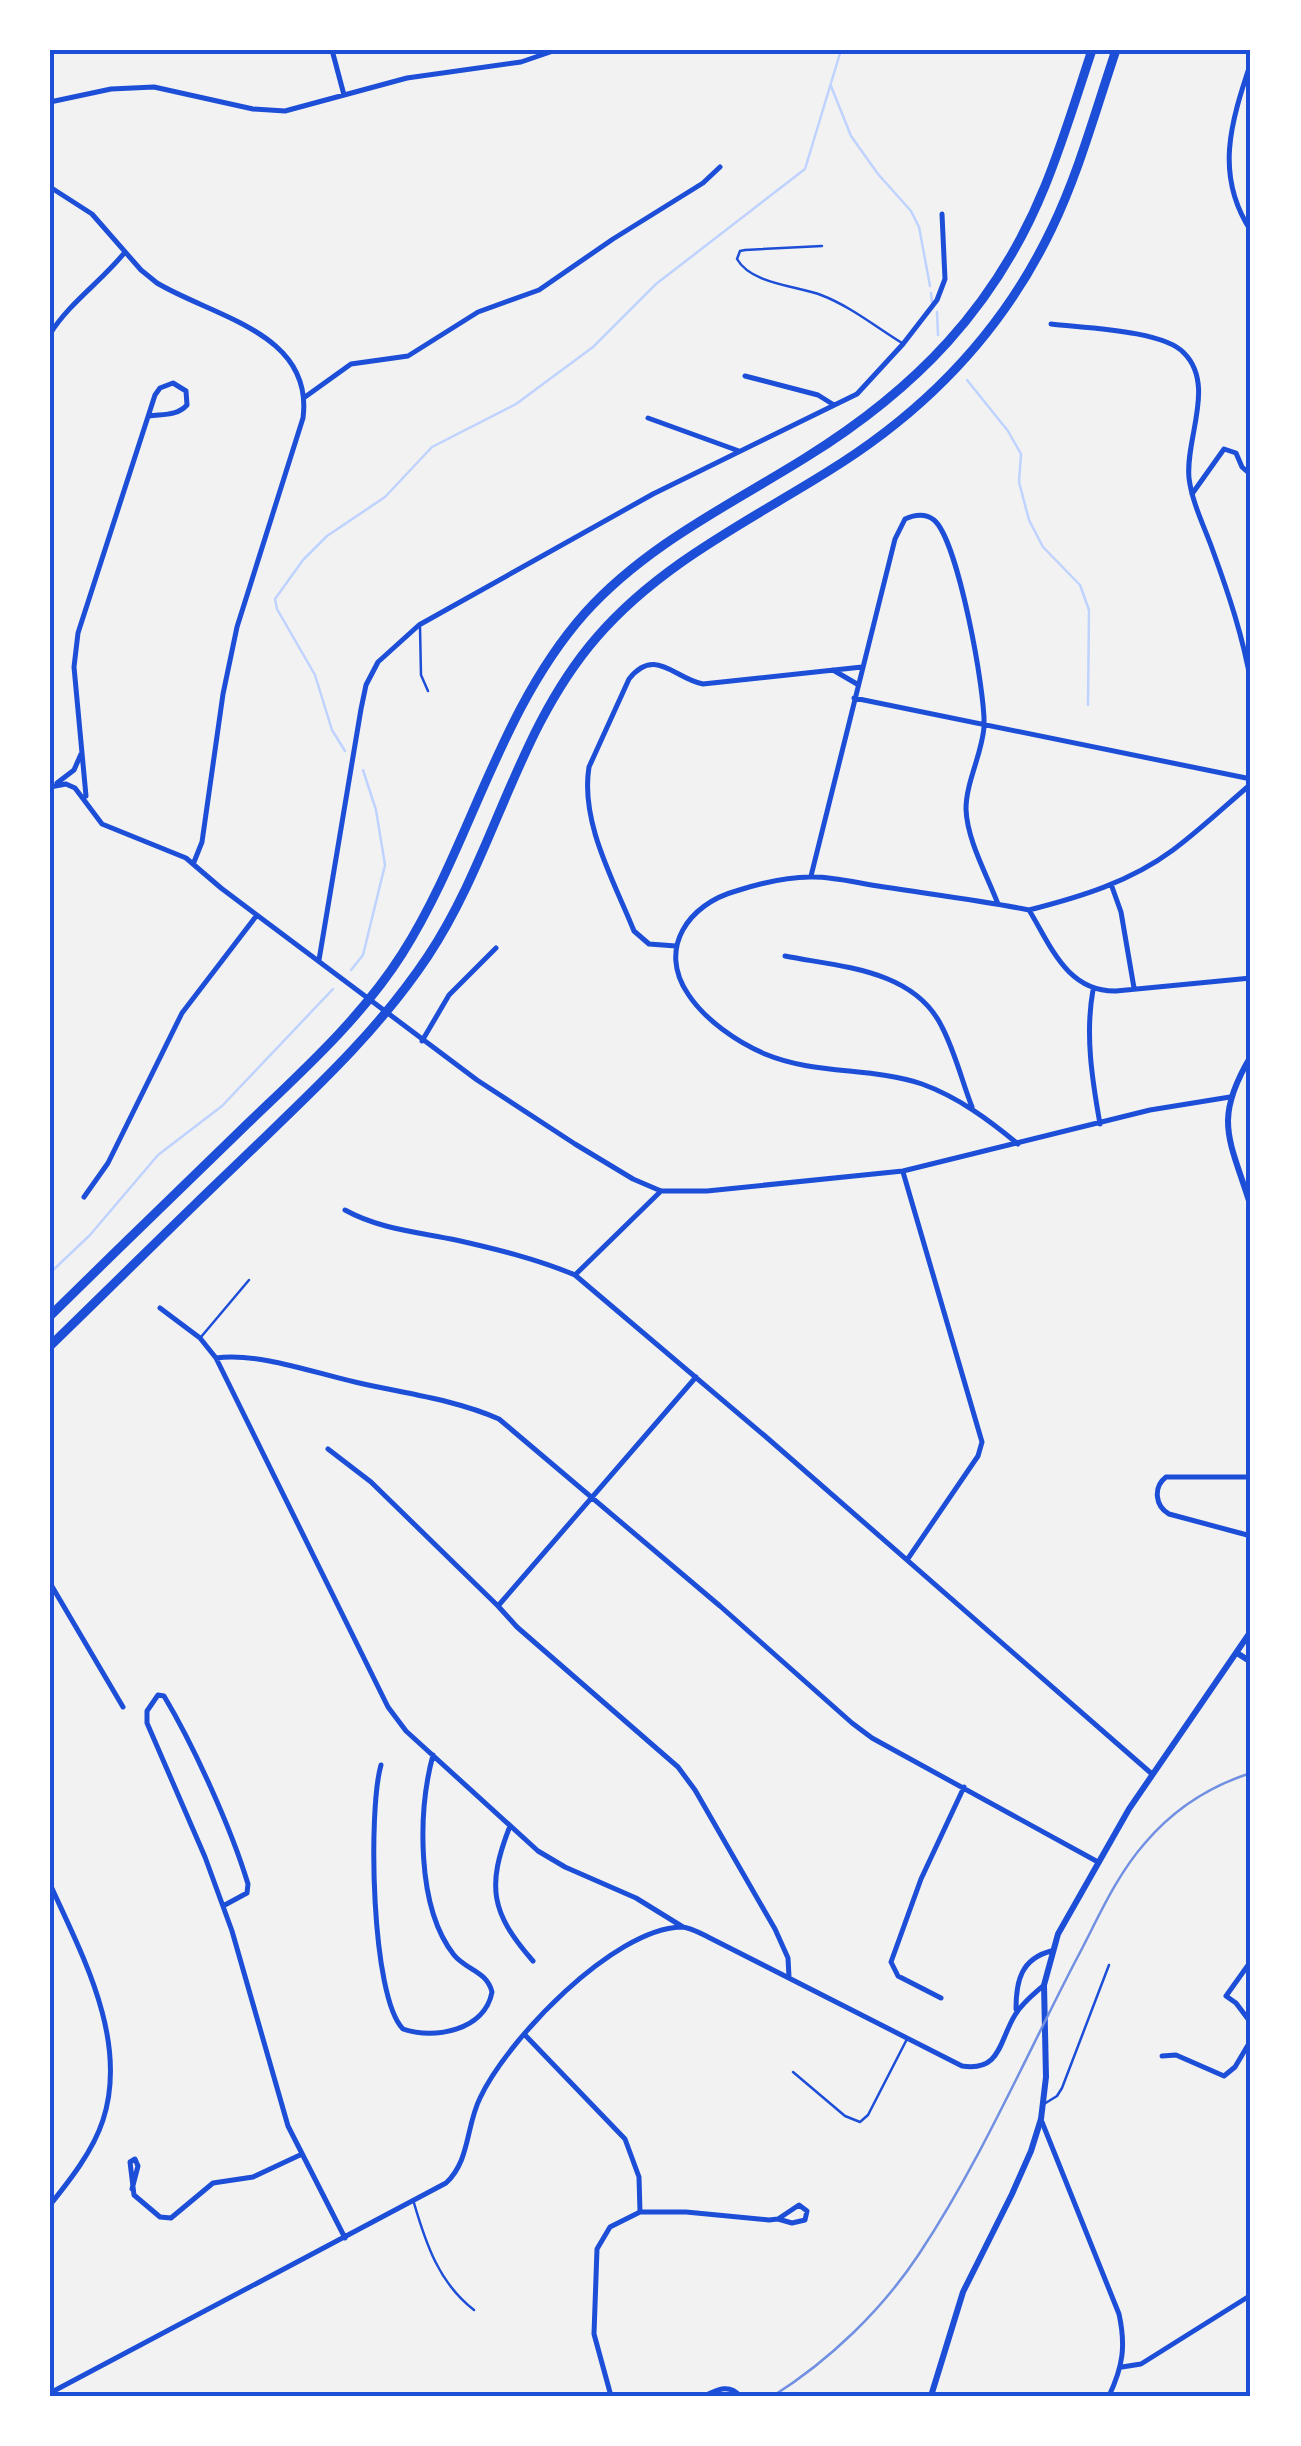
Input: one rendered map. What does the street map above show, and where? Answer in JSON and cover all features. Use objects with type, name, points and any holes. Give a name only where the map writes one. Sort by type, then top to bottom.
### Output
[{"type":"highway","points":[[50,1316],[301,1073],[380,986],[428,910],[523,704],[553,654],[586,613],[627,573],[676,535],[844,433],[941,353],[977,309],[1022,238],[1046,184],[1092,50]]},
{"type":"highway","points":[[50,1346],[396,1002],[444,930],[546,709],[597,636],[661,576],[903,420],[949,378],[1001,315],[1053,226],[1116,50]]},
{"type":"main road","points":[[1251,1056],[1230,1097],[1228,1128],[1251,1207]]},
{"type":"main road","points":[[931,2396],[963,2292],[1018,2180],[1041,2120],[1046,2049],[1044,1985],[1051,1951],[1066,1917],[1152,1774],[1251,1630]]},
{"type":"main road","points":[[1237,1653],[1251,1662]]},
{"type":"street","points":[[332,50],[344,96]]},
{"type":"street","points":[[50,102],[111,89],[154,87],[253,109],[285,111],[407,78],[520,62],[556,50]]},
{"type":"street","points":[[1251,62],[1227,168],[1235,203],[1251,231]]},
{"type":"street","points":[[305,397],[351,364],[408,356],[478,312],[539,290],[703,183],[720,167]]},
{"type":"street","points":[[50,187],[92,214],[156,283],[277,344],[300,376],[305,397],[299,435],[237,628],[222,694],[202,842],[193,863]]},
{"type":"street","points":[[319,960],[366,684],[378,662],[420,626],[654,494],[857,394],[937,300],[944,279],[942,214]]},
{"type":"street","points":[[50,334],[125,252]]},
{"type":"street","points":[[1052,324],[1162,340],[1182,349],[1190,359],[1199,383],[1189,458],[1192,494],[1235,614],[1251,683]]},
{"type":"street","points":[[745,376],[818,395],[834,405]]},
{"type":"street","points":[[86,799],[74,652],[155,395],[173,382],[186,390],[187,405],[182,410],[149,416]]},
{"type":"street","points":[[648,418],[739,452]]},
{"type":"street","points":[[710,440],[717,462]]},
{"type":"street","points":[[1192,494],[1224,450],[1233,450],[1251,474]]},
{"type":"street","points":[[811,876],[895,539],[905,520],[921,515],[935,521],[962,582],[984,726],[966,806],[968,825],[998,904]]},
{"type":"street","points":[[676,946],[650,944],[634,931],[590,816],[589,766],[629,679],[651,664],[673,669],[702,684],[862,667]]},
{"type":"street","points":[[831,669],[857,684]]},
{"type":"street","points":[[854,698],[1251,782]]},
{"type":"street","points":[[52,786],[74,770],[84,748]]},
{"type":"street","points":[[1018,1144],[948,1095],[900,1078],[804,1065],[765,1054],[748,1044],[706,1014],[687,993],[675,960],[682,926],[718,896],[811,876],[1028,910],[1084,896],[1174,848],[1251,782]]},
{"type":"street","points":[[52,786],[76,788],[102,824],[193,863],[422,1041],[575,1144],[661,1191],[708,1191],[903,1171],[1190,1101],[1230,1097]]},
{"type":"street","points":[[1111,884],[1121,912],[1134,988]]},
{"type":"street","points":[[1028,910],[1067,970],[1093,990],[1251,978]]},
{"type":"street","points":[[84,1196],[108,1162],[182,1013],[257,915]]},
{"type":"street","points":[[422,1041],[449,995],[496,948]]},
{"type":"street","points":[[785,956],[891,979],[917,994],[942,1026],[974,1110]]},
{"type":"street","points":[[1093,990],[1090,1056],[1100,1124]]},
{"type":"street","points":[[903,1171],[982,1442],[978,1456],[907,1560]]},
{"type":"street","points":[[575,1274],[661,1191]]},
{"type":"street","points":[[344,1210],[382,1226],[490,1249],[575,1274],[1152,1774]]},
{"type":"street","points":[[160,1308],[200,1338],[216,1358],[388,1707],[406,1731],[552,1860],[636,1898],[682,1927],[962,2066],[986,2064],[1016,2012],[1044,1985]]},
{"type":"street","points":[[216,1358],[270,1363],[486,1413],[514,1430],[872,1738],[1098,1862]]},
{"type":"street","points":[[498,1606],[696,1376]]},
{"type":"street","points":[[328,1449],[383,1493],[517,1627],[678,1767],[775,1929],[788,1958],[789,1978]]},
{"type":"street","points":[[1251,1477],[1166,1477],[1157,1494],[1160,1506],[1169,1514],[1251,1536]]},
{"type":"street","points":[[50,1583],[123,1707]]},
{"type":"street","points":[[223,1906],[247,1892],[248,1884],[197,1762],[164,1696],[158,1695],[147,1712],[147,1723],[223,1906],[274,2086],[301,2155],[346,2238]]},
{"type":"street","points":[[381,1765],[374,1830],[386,1994],[394,2019],[403,2029],[423,2035],[445,2034],[480,2015],[492,1992],[483,1975],[452,1954],[430,1902],[425,1872],[425,1820],[433,1755]]},
{"type":"street","points":[[941,1998],[898,1976],[891,1962],[921,1878],[964,1786]]},
{"type":"street","points":[[510,1826],[498,1870],[497,1905],[503,1923],[533,1962]]},
{"type":"street","points":[[50,1884],[96,1992],[109,2059],[102,2123],[77,2169],[50,2205]]},
{"type":"street","points":[[50,2393],[414,2202],[456,2174],[483,2091],[496,2069],[525,2036],[599,1960],[645,1938],[682,1927]]},
{"type":"street","points":[[1016,2012],[1018,1982],[1026,1964],[1051,1951]]},
{"type":"street","points":[[1251,1961],[1226,1996],[1251,2023]]},
{"type":"street","points":[[525,2036],[625,2139],[638,2177],[640,2212]]},
{"type":"street","points":[[1162,2056],[1176,2055],[1224,2076],[1236,2068],[1251,2040]]},
{"type":"street","points":[[1041,2120],[1118,2314],[1124,2346],[1122,2367],[1110,2396]]},
{"type":"street","points":[[132,2189],[138,2160],[132,2158],[132,2189],[136,2198],[152,2212],[171,2218],[213,2183],[253,2177],[301,2155]]},
{"type":"street","points":[[611,2396],[595,2346],[595,2263],[602,2237],[610,2227],[640,2212],[686,2212],[799,2223],[805,2220],[807,2211],[799,2205],[778,2220]]},
{"type":"street","points":[[1122,2367],[1141,2364],[1251,2295]]},
{"type":"street","points":[[704,2396],[726,2388],[740,2396]]},
{"type":"lane","points":[[822,246],[745,250],[740,251],[737,259],[758,276],[838,303],[903,344]]},
{"type":"lane","points":[[420,626],[422,675],[428,691]]},
{"type":"lane","points":[[200,1338],[249,1280]]},
{"type":"lane","points":[[1043,2104],[1062,2088],[1109,1966]]},
{"type":"lane","points":[[792,2072],[845,2116],[860,2122],[868,2115],[908,2038]]},
{"type":"lane","points":[[414,2202],[441,2273],[453,2292],[474,2310]]},
{"type":"waterway","points":[[345,751],[332,730],[315,675],[275,599],[303,560],[327,536],[385,497],[432,447],[516,404],[593,347],[656,284],[805,169],[841,50]]},
{"type":"waterway","points":[[831,86],[851,136],[911,211],[919,227],[930,286]]},
{"type":"waterway","points":[[931,293],[932,302]]},
{"type":"waterway","points":[[937,312],[938,335]]},
{"type":"waterway","points":[[967,380],[1008,431],[1021,454],[1019,482],[1029,520],[1043,547],[1080,585],[1089,610],[1088,705]]},
{"type":"waterway","points":[[351,970],[363,955],[385,865],[376,810],[363,770]]},
{"type":"waterway","points":[[50,1273],[90,1235],[158,1155],[222,1106],[333,989]]},
{"type":"railway","points":[[773,2396],[854,2332],[889,2295],[919,2254],[982,2146],[1099,1915],[1134,1856],[1180,1810],[1207,1792],[1251,1773]]}]
